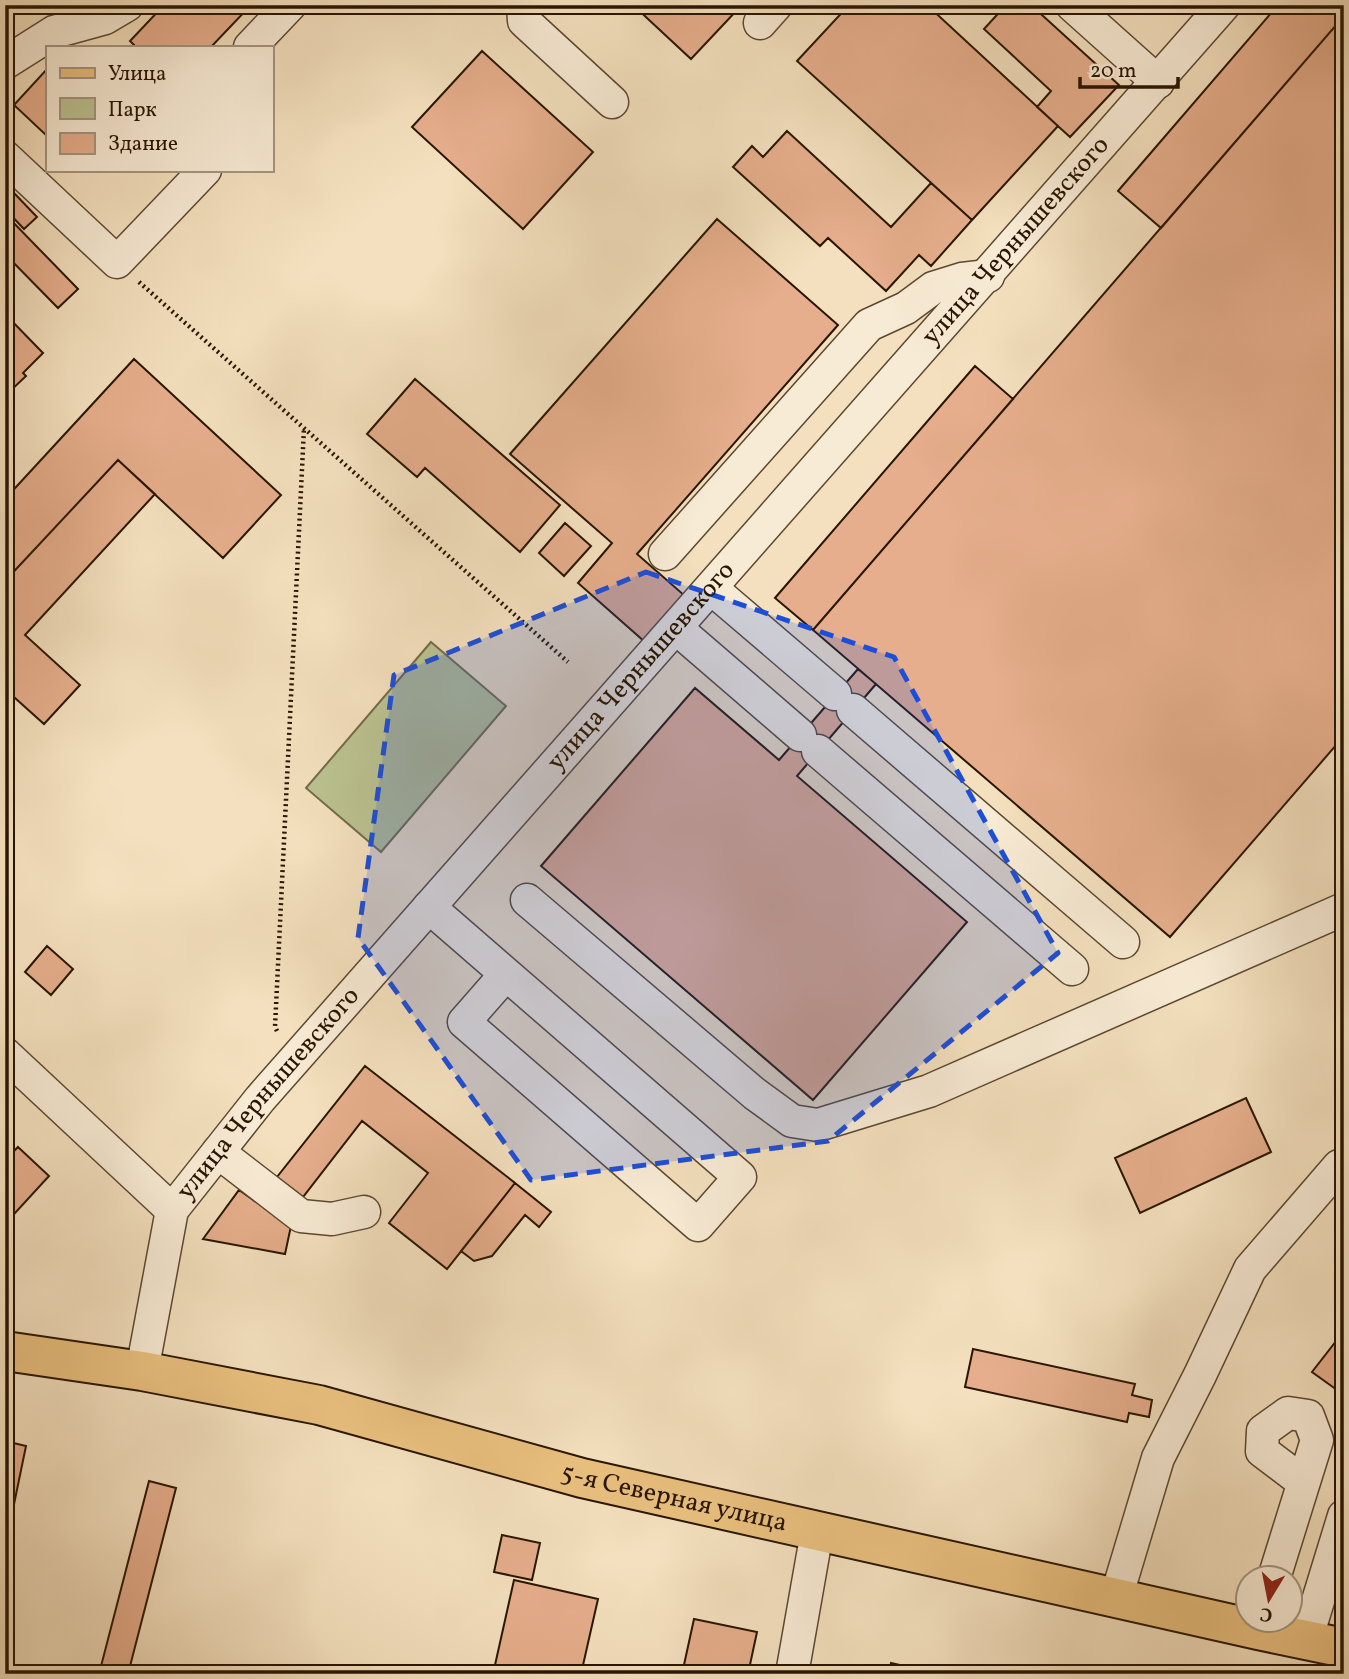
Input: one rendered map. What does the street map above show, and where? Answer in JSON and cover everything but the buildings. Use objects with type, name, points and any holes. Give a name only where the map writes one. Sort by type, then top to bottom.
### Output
[{"type":"main road","name":"5-я Северная улица","points":[[5,1350],[142,1371],[319,1405],[582,1478],[1116,1598],[1234,1620]]},
{"type":"main road","name":"5-я Северная улица","points":[[1287,1634],[1344,1648]]},
{"type":"street","points":[[5,63],[54,33],[105,18],[127,5]]},
{"type":"street","points":[[251,46],[290,5]]},
{"type":"street","points":[[523,5],[524,21],[612,102]]},
{"type":"street","points":[[1072,5],[1158,82]]},
{"type":"street","name":"улица Чернышевского","points":[[142,1371],[172,1210],[260,1099],[1224,5]]},
{"type":"street","points":[[80,26],[102,46]]},
{"type":"street","points":[[5,157],[117,261],[203,172]]},
{"type":"street","points":[[666,554],[869,325],[906,308],[933,288],[962,279],[988,276]]},
{"type":"street","points":[[711,588],[1123,942]]},
{"type":"street","points":[[676,628],[1072,969]]},
{"type":"street","points":[[527,901],[755,1094],[792,1121],[818,1125],[929,1091],[1344,908]]},
{"type":"street","points":[[429,907],[740,1177],[698,1225],[464,1022],[506,974]]},
{"type":"street","points":[[5,1054],[172,1210]]},
{"type":"street","points":[[218,1152],[301,1216],[332,1219],[364,1212]]},
{"type":"street","points":[[1116,1598],[1158,1458],[1250,1269],[1339,1166],[1344,1164]]},
{"type":"street","points":[[1278,1564],[1303,1482]]},
{"type":"street","points":[[1306,1640],[1344,1516]]},
{"type":"street","points":[[792,1674],[817,1532]]},
{"type":"path","points":[[117,261],[568,662]]},
{"type":"path","points":[[280,1035],[275,1027],[304,428]]},
{"type":"highlighted area","points":[[646,572],[894,657],[1058,953],[828,1141],[531,1180],[358,938],[394,675]]},
{"type":"green space","points":[[431,642],[506,706],[381,852],[306,788]]}]
